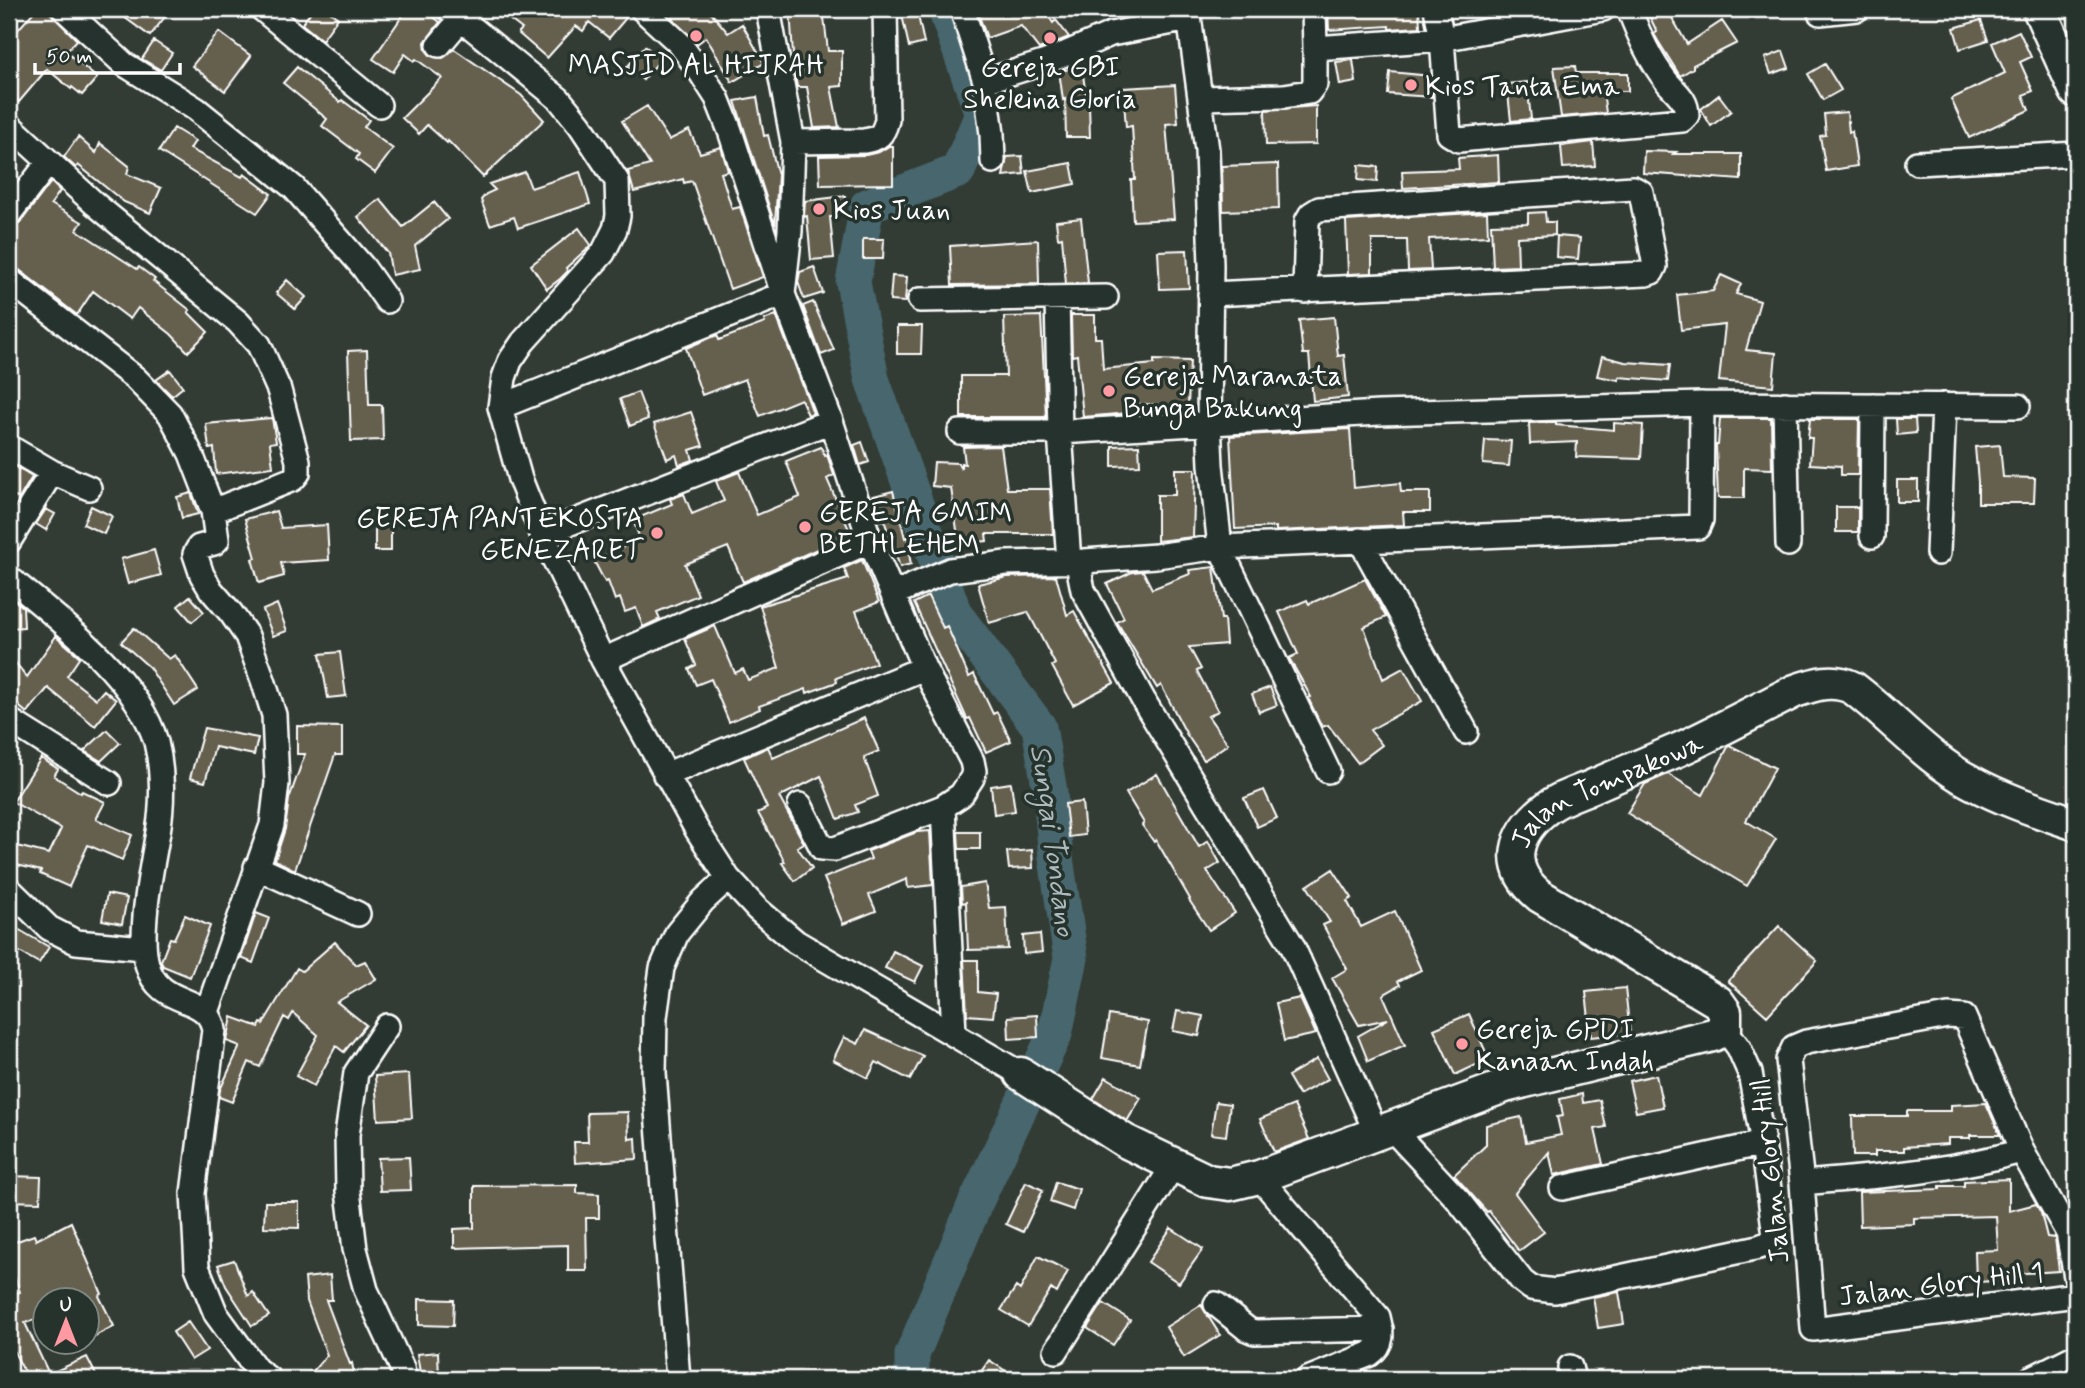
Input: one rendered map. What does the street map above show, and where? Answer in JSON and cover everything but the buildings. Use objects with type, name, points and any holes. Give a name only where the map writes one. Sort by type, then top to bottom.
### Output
[{"type":"street","points":[[64,9],[124,64],[196,109],[294,188],[363,267],[387,302]]},
{"type":"street","points":[[262,9],[379,105]]},
{"type":"street","points":[[642,9],[679,43],[717,98],[783,294],[831,421],[870,541],[903,590],[924,668],[959,733],[974,771],[961,795],[943,807],[835,849],[822,848],[818,843],[800,805]]},
{"type":"street","points":[[768,9],[793,142],[790,231],[783,294]]},
{"type":"street","points":[[793,142],[864,141],[880,137],[884,133],[887,120],[885,9]]},
{"type":"street","points":[[962,9],[985,81],[993,161]]},
{"type":"street","points":[[1201,98],[1284,96],[1309,92],[1315,84],[1314,9]]},
{"type":"street","points":[[1436,9],[1442,39],[1449,134],[1459,140],[1682,120],[1687,115],[1686,104],[1660,72],[1641,39],[1629,9]]},
{"type":"street","points":[[1315,48],[1442,39],[1603,9]]},
{"type":"street","points":[[1820,13],[1857,9]]},
{"type":"street","points":[[2039,9],[2076,92]]},
{"type":"street","points":[[439,45],[455,14],[559,99],[580,125],[617,181],[618,216],[615,229],[603,253],[523,342],[507,370],[500,407],[520,479],[542,534],[603,660],[696,830],[728,878],[757,909],[796,942],[1021,1074],[1125,1141],[1173,1166],[1221,1184],[1259,1177],[1384,1131],[1505,1086],[1696,1041],[1725,1029],[1739,1048],[1750,1073],[1775,1232],[1769,1243],[1748,1250],[1548,1292],[1531,1288],[1522,1281],[1458,1200],[1384,1131],[1293,945],[1145,703],[1083,590],[1060,432],[1057,299]]},
{"type":"street","points":[[985,81],[1046,62],[1111,34],[1188,14],[1207,150],[1209,422],[1220,547],[1328,771]]},
{"type":"street","points":[[9,125],[94,204],[238,322],[259,345],[271,368],[298,461],[298,472],[293,479],[213,511]]},
{"type":"street","points":[[1917,163],[2076,154]]},
{"type":"street","points":[[9,214],[49,162]]},
{"type":"street","points":[[1210,294],[1305,290],[1646,274],[1652,272],[1656,266],[1641,192],[1633,188],[1319,209],[1307,220],[1305,290]]},
{"type":"street","points":[[9,280],[135,378],[170,414],[191,454],[213,511],[217,540],[199,547],[195,554],[202,575],[247,636],[274,715],[277,783],[272,825],[207,1012]]},
{"type":"street","points":[[500,407],[783,294]]},
{"type":"street","points":[[920,300],[1106,297]]},
{"type":"street","points":[[903,590],[950,570],[1006,563],[1156,556],[1220,547],[1698,527],[1701,520],[1702,404]]},
{"type":"street","points":[[960,432],[1060,432],[1392,413],[1702,404],[2018,406]]},
{"type":"street","points":[[1785,404],[1788,544]]},
{"type":"street","points":[[1872,405],[1872,536]]},
{"type":"street","points":[[1938,553],[1944,405]]},
{"type":"street","points":[[542,534],[831,421]]},
{"type":"street","points":[[9,447],[52,472],[89,488]]},
{"type":"street","points":[[9,541],[52,472]]},
{"type":"street","points":[[1360,540],[1466,732]]},
{"type":"street","points":[[603,660],[870,541]]},
{"type":"street","points":[[9,578],[88,643],[137,703],[156,741],[162,777],[159,830],[150,867],[144,948],[153,982],[164,992],[207,1012],[214,1030],[193,1193],[197,1267],[216,1314],[250,1360],[269,1379]]},
{"type":"street","points":[[665,775],[924,668]]},
{"type":"street","name":"Jalan Tompakowa","points":[[1725,1029],[1725,1012],[1718,1002],[1540,896],[1528,885],[1520,871],[1517,848],[1527,827],[1549,807],[1682,748],[1795,691],[1832,682],[1853,688],[1930,753],[1970,782],[2076,824]]},
{"type":"street","points":[[9,719],[109,783]]},
{"type":"street","points":[[943,807],[954,1034]]},
{"type":"street","points":[[256,867],[358,914]]},
{"type":"street","points":[[678,1379],[654,1073],[655,1017],[662,968],[677,933],[703,901],[728,878]]},
{"type":"street","points":[[9,889],[49,928],[76,942],[144,948]]},
{"type":"street","name":"Jalan Glory Hill","points":[[1813,1329],[1802,1183],[1788,1060],[1794,1047],[1806,1042],[1948,1016],[1965,1018],[2022,1151],[2068,1233],[2076,1277]]},
{"type":"street","points":[[387,1026],[355,1073],[347,1135],[348,1191],[355,1249],[366,1290],[402,1368],[404,1379]]},
{"type":"street","points":[[1562,1188],[1763,1143]]},
{"type":"street","points":[[1802,1183],[1890,1177],[1943,1170],[2022,1151]]},
{"type":"street","points":[[1056,1351],[1173,1166]]},
{"type":"street","points":[[1259,1177],[1378,1317],[1381,1329],[1378,1349],[1308,1379]]},
{"type":"street","name":"Jalan Glory Hill 1","points":[[1813,1329],[2076,1295]]},
{"type":"street","points":[[1216,1304],[1254,1332],[1381,1329]]},
{"type":"street","points":[[2030,1379],[2076,1356]]},
{"type":"waterway","name":"Sungai Tondano","points":[[912,1379],[912,1355],[974,1206],[1055,1034],[1071,958],[1039,727],[955,614],[872,379],[853,282],[867,206],[958,171],[982,114],[945,9]]},
{"type":"place","name":"MASJID AL HIJRAH","points":[[696,36]]},
{"type":"place","name":"Gereja GBI Sheleina Gloria","points":[[1050,38]]},
{"type":"place","name":"Kios Tanta Ema","points":[[1411,85]]},
{"type":"place","name":"Kios Juan","points":[[819,209]]},
{"type":"place","name":"Gereja Maranata Bunga Bakung","points":[[1109,391]]},
{"type":"place","name":"GEREJA GMIM BETHLEHEM","points":[[805,527]]},
{"type":"place","name":"GEREJA PANTEKOSTA GENEZARET","points":[[657,533]]},
{"type":"place","name":"Gereja GPDI Kanaan Indah","points":[[1462,1044]]}]
